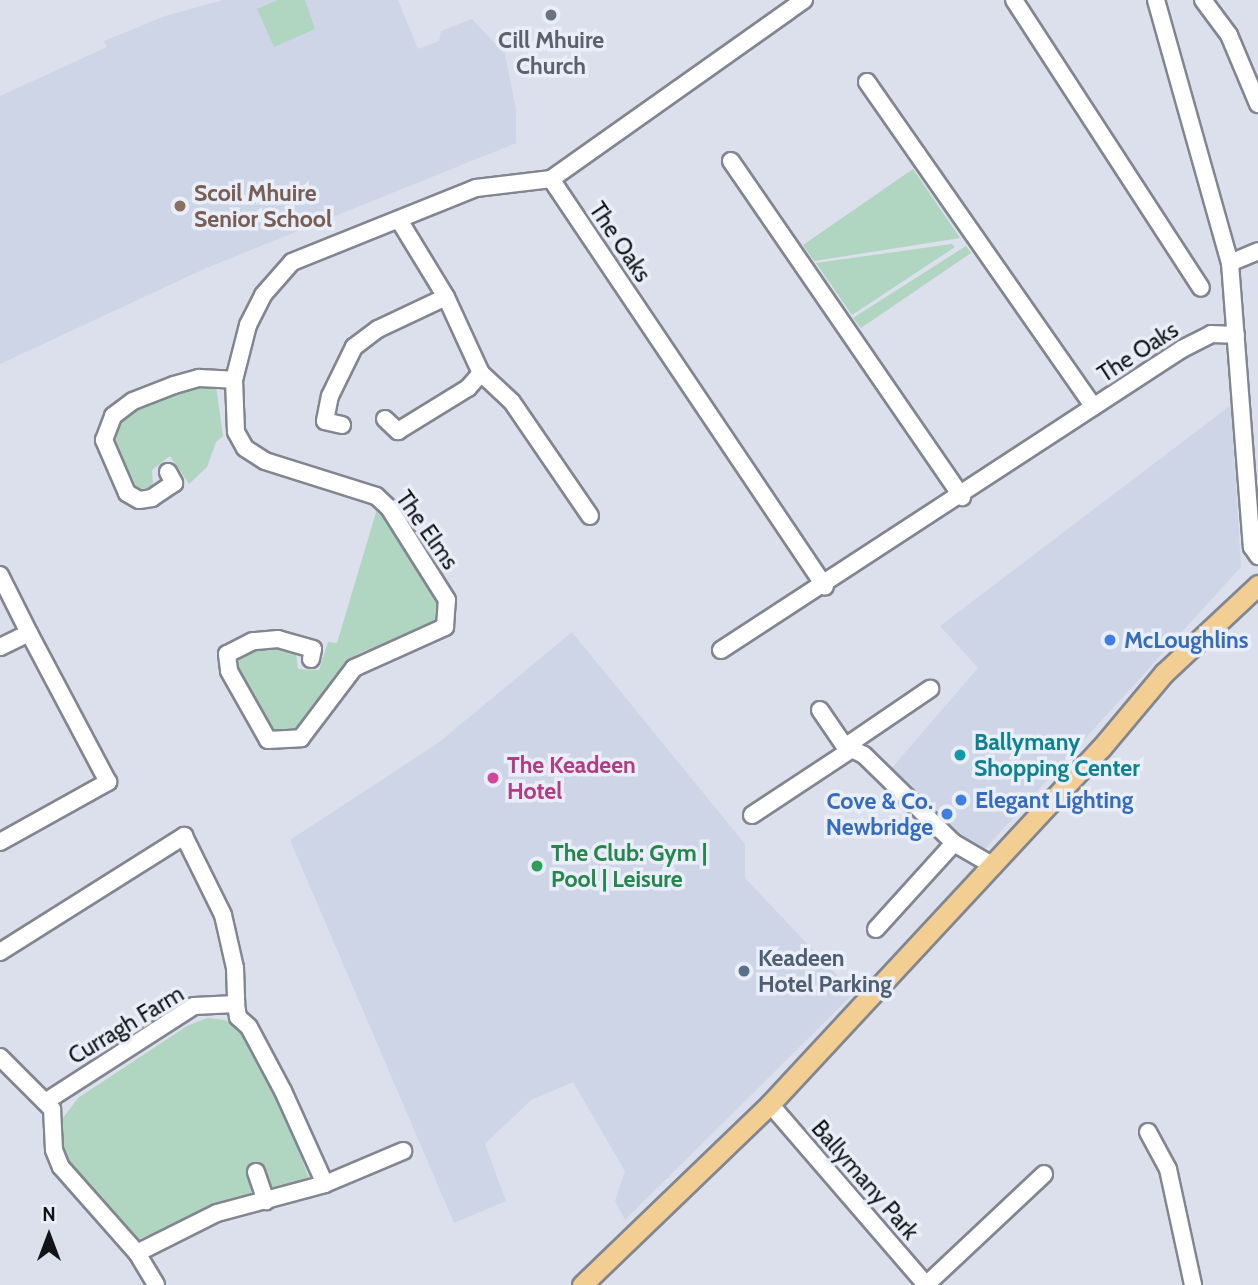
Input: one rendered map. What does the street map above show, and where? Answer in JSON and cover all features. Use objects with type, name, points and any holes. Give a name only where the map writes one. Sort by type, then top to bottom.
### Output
[{"type":"main road","points":[[582,1285],[770,1104],[992,865],[1164,674],[1258,585]]},
{"type":"street","points":[[551,179],[804,0]]},
{"type":"street","points":[[1014,0],[1201,288]]},
{"type":"street","points":[[1156,0],[1230,263],[1252,547],[1258,556]]},
{"type":"street","points":[[1203,0],[1228,35],[1258,104]]},
{"type":"street","points":[[867,82],[1094,407]]},
{"type":"street","points":[[732,161],[962,497]]},
{"type":"street","name":"The Elms","points":[[311,659],[313,649],[278,639],[253,641],[227,654],[229,671],[268,740],[301,738],[354,668],[432,637],[445,627],[447,600],[389,508],[376,496],[265,461],[245,448],[236,432],[234,380],[248,325],[263,295],[292,262],[476,188],[551,179]]},
{"type":"street","name":"The Oaks","points":[[551,179],[825,586]]},
{"type":"street","points":[[399,220],[446,297],[481,373],[512,402],[590,516]]},
{"type":"street","points":[[1230,263],[1258,251]]},
{"type":"street","points":[[342,425],[326,421],[330,396],[354,347],[378,329],[446,297]]},
{"type":"street","name":"The Oaks","points":[[722,650],[962,497],[1182,349],[1211,334],[1236,335]]},
{"type":"street","points":[[385,419],[398,431],[468,388],[481,373]]},
{"type":"street","points":[[168,472],[174,483],[152,498],[139,500],[127,494],[104,440],[113,416],[133,401],[174,384],[199,378],[234,380]]},
{"type":"street","points":[[0,575],[108,782],[0,842]]},
{"type":"street","points":[[0,647],[29,633]]},
{"type":"street","points":[[752,815],[930,689]]},
{"type":"street","points":[[820,710],[849,748],[954,843],[992,865]]},
{"type":"street","points":[[0,952],[184,836],[223,915],[235,968],[238,1017],[249,1027],[283,1091],[325,1184]]},
{"type":"street","points":[[876,929],[954,843]]},
{"type":"street","name":"Curragh Farm","points":[[45,1102],[194,1006],[236,1004]]},
{"type":"street","points":[[0,1057],[52,1110],[54,1150],[61,1167],[137,1253],[156,1285]]},
{"type":"street","name":"Ballymany Park","points":[[770,1104],[926,1285],[1044,1174]]},
{"type":"street","points":[[1149,1132],[1168,1168],[1193,1285]]},
{"type":"street","points":[[137,1253],[217,1213],[325,1184],[403,1151]]},
{"type":"street","points":[[256,1172],[266,1201]]},
{"type":"shaded area","name":"Scoil Mhuire Senior School","points":[[223,0],[398,0],[418,49],[439,41],[441,31],[472,19],[505,54],[516,109],[516,143],[204,269],[0,364],[0,96],[107,47],[104,41],[165,16]]},
{"type":"shaded area","points":[[1231,405],[1241,567],[984,850],[967,852],[890,770],[978,668],[940,626]]},
{"type":"shaded area","points":[[572,632],[745,844],[745,878],[854,993],[625,1220],[615,1201],[625,1171],[573,1082],[531,1100],[485,1144],[506,1201],[454,1223],[290,840],[438,743]]},
{"type":"green space","points":[[278,0],[305,0],[315,29],[274,47],[257,9]]},
{"type":"green space","points":[[913,169],[960,238],[814,261],[803,245]]},
{"type":"green space","points":[[952,244],[955,247],[852,315],[816,263]]},
{"type":"green space","points":[[966,246],[971,253],[861,328],[853,318]]},
{"type":"green space","points":[[194,385],[216,386],[223,436],[216,442],[207,467],[189,484],[170,456],[152,470],[153,487],[138,489],[115,446],[118,424],[153,400]]},
{"type":"green space","points":[[377,509],[437,597],[435,623],[410,638],[361,652],[341,668],[295,729],[284,732],[269,728],[236,667],[236,658],[261,643],[289,648],[296,654],[298,669],[319,670],[328,642],[337,643]]},
{"type":"green space","points":[[207,1018],[225,1020],[243,1032],[279,1099],[309,1178],[275,1190],[268,1184],[253,1187],[249,1198],[136,1240],[69,1162],[61,1145],[63,1118],[78,1098],[187,1026]]},
{"type":"place","name":"Cill Mhuire Church","points":[[551,15]]},
{"type":"place","name":"Scoil Mhuire Senior School","points":[[180,206]]},
{"type":"place","name":"McLoughlins","points":[[1110,640]]},
{"type":"place","name":"Ballymany Shopping Center","points":[[960,755]]},
{"type":"place","name":"The Keadeen Hotel","points":[[493,778]]},
{"type":"place","name":"Elegant Lighting","points":[[961,800]]},
{"type":"place","name":"Cove & Co. Newbridge","points":[[947,814]]},
{"type":"place","name":"The Club: Gym | Pool | Leisure","points":[[537,866]]},
{"type":"place","name":"Keadeen Hotel Parking","points":[[744,971]]}]
